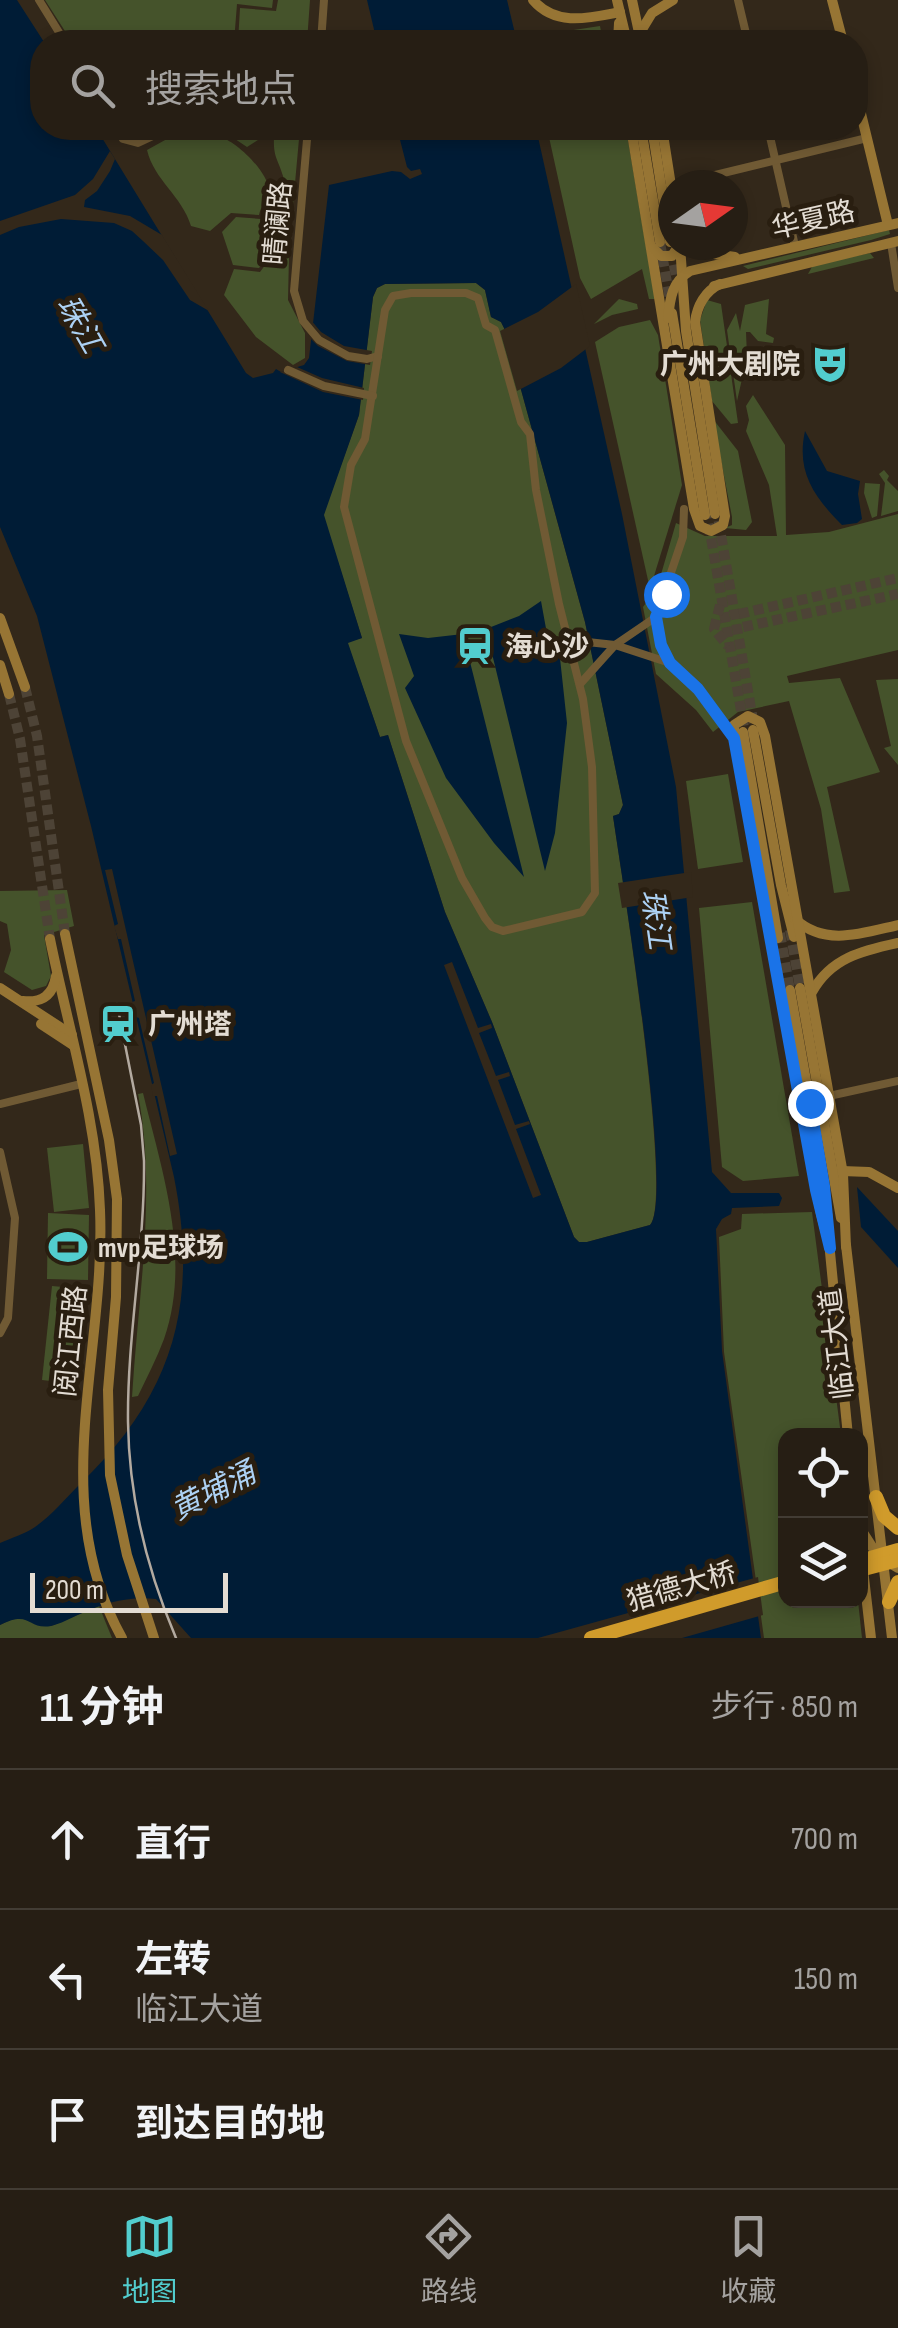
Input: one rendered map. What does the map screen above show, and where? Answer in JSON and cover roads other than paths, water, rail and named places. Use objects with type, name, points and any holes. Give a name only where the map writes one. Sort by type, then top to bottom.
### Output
[{"type":"highway","points":[[876,1496],[884,1516],[898,1528]]},
{"type":"highway","points":[[868,1559],[898,1550]]},
{"type":"highway","points":[[889,1602],[898,1582]]},
{"type":"highway","name":"猎德大桥","points":[[591,1638],[778,1584]]},
{"type":"highway","name":"猎德大桥","points":[[617,1638],[778,1593]]},
{"type":"main road","points":[[533,0],[549,14],[569,19],[618,6],[630,30]]},
{"type":"main road","points":[[632,0],[635,30]]},
{"type":"main road","points":[[642,30],[652,13],[673,0]]},
{"type":"main road","points":[[832,0],[840,30]]},
{"type":"main road","points":[[635,140],[658,212]]},
{"type":"main road","points":[[645,140],[658,199]]},
{"type":"main road","points":[[654,140],[658,171]]},
{"type":"main road","points":[[664,140],[670,170]]},
{"type":"main road","points":[[867,140],[893,224]]},
{"type":"main road","name":"华夏路","points":[[748,256],[893,224]]},
{"type":"main road","name":"华夏路","points":[[720,284],[894,242]]},
{"type":"main road","points":[[666,260],[661,301],[676,333]]},
{"type":"main road","points":[[676,260],[683,276],[676,333]]},
{"type":"main road","name":"华夏路","points":[[683,276],[733,260]]},
{"type":"main road","points":[[740,260],[737,272],[748,276]]},
{"type":"main road","points":[[668,317],[672,292],[683,276]]},
{"type":"main road","points":[[672,292],[694,509],[700,526],[716,530],[725,516],[696,322],[706,296],[720,284]]},
{"type":"main road","points":[[676,333],[698,298],[720,284]]},
{"type":"main road","points":[[661,301],[676,333],[710,514]]},
{"type":"main road","points":[[0,618],[25,687]]},
{"type":"main road","points":[[0,665],[8,694]]},
{"type":"main road","points":[[795,990],[806,966],[763,728],[757,718],[748,716],[737,721],[787,910],[806,966]]},
{"type":"main road","points":[[743,733],[775,915],[829,1096],[842,1171],[846,1247]]},
{"type":"main road","points":[[787,910],[816,933],[846,936],[898,925]]},
{"type":"main road","name":"阅江西路","points":[[65,934],[109,1140],[117,1199],[108,1456],[119,1525],[154,1638]]},
{"type":"main road","points":[[846,936],[842,946],[852,954]]},
{"type":"main road","name":"阅江西路","points":[[50,939],[96,1160],[101,1230],[84,1414],[81,1478],[86,1532],[99,1584],[122,1638]]},
{"type":"main road","points":[[795,990],[852,954],[898,942]]},
{"type":"main road","points":[[17,1000],[32,1002],[48,996],[53,990],[56,968]]},
{"type":"main road","points":[[0,988],[71,1039]]},
{"type":"main road","name":"临江大道","points":[[795,990],[846,1247],[863,1428]]},
{"type":"main road","name":"临江大道","points":[[795,990],[824,1186],[847,1428]]},
{"type":"main road","points":[[0,996],[89,1048]]},
{"type":"main road","points":[[842,1171],[869,1172],[898,1188]]},
{"type":"main road","name":"临江大道","points":[[868,1463],[891,1561],[891,1638]]},
{"type":"main road","points":[[868,1542],[898,1568]]},
{"type":"main road","points":[[867,1608],[870,1637]]},
{"type":"main road","points":[[870,1637],[881,1629],[891,1638]]},
{"type":"street","points":[[40,0],[58,30]]},
{"type":"street","points":[[322,30],[324,0]]},
{"type":"street","points":[[738,0],[745,30]]},
{"type":"street","name":"晴澜路","points":[[307,140],[294,291],[306,325],[338,352],[354,358],[375,357]]},
{"type":"street","points":[[771,140],[795,246]]},
{"type":"street","points":[[739,170],[858,140]]},
{"type":"street","points":[[894,242],[898,288]]},
{"type":"street","points":[[466,292],[478,298],[486,326],[495,330],[521,422],[530,434],[536,490],[583,683],[592,767],[595,893],[582,912],[503,931],[492,926],[462,878],[406,741],[344,507],[351,465],[365,439],[375,357],[385,310],[393,296],[466,292]]},
{"type":"street","points":[[288,370],[324,386],[368,396]]},
{"type":"street","points":[[670,663],[661,645],[656,617],[684,538],[684,509]]},
{"type":"street","points":[[583,683],[615,645],[656,617]]},
{"type":"street","points":[[572,640],[615,645],[670,663],[743,733]]},
{"type":"street","points":[[829,1096],[898,1081]]},
{"type":"street","points":[[0,1104],[81,1084]]},
{"type":"street","points":[[0,1152],[15,1218],[8,1318],[0,1334]]},
{"type":"water","points":[[0,0],[17,0],[36,30],[30,30],[30,140],[103,140],[246,373],[253,378],[276,369],[281,372],[304,365],[309,358],[329,185],[392,171],[410,179],[422,174],[420,169],[411,171],[407,167],[400,140],[539,140],[622,514],[676,787],[712,1172],[731,1193],[779,1193],[782,1198],[779,1206],[732,1208],[716,1229],[722,1351],[761,1638],[191,1638],[156,1599],[146,1598],[108,1604],[51,1626],[23,1619],[0,1625],[0,1543],[47,1518],[112,1450],[138,1416],[158,1381],[172,1344],[183,1265],[174,1177],[37,616],[0,527]],"holes":[[[476,283],[485,290],[491,317],[504,328],[585,622],[623,805],[619,814],[613,816],[651,1098],[656,1202],[650,1225],[587,1242],[574,1237],[492,1022],[445,912],[388,735],[380,737],[348,643],[362,638],[324,515],[359,415],[377,288],[385,284]]]},
{"type":"water","points":[[367,0],[507,0],[514,30],[374,30]]},
{"type":"water","points":[[805,431],[827,471],[860,481],[862,519],[857,523],[842,525],[816,494],[805,471]]},
{"type":"water","points":[[541,601],[549,645],[559,649],[567,723],[555,833],[545,871],[486,629],[519,616]]},
{"type":"water","points":[[399,634],[428,638],[463,634],[524,877],[446,778],[405,688],[414,676]]},
{"type":"water","points":[[857,1187],[898,1231],[898,1268],[861,1227]]},
{"type":"tunnel","points":[[663,260],[670,300]]},
{"type":"tunnel","points":[[673,260],[678,287]]},
{"type":"tunnel","points":[[716,506],[754,726]]},
{"type":"tunnel","points":[[706,509],[746,739]]},
{"type":"tunnel","points":[[739,614],[898,578]]},
{"type":"tunnel","points":[[743,627],[898,594]]},
{"type":"tunnel","points":[[720,605],[714,629],[728,646]]},
{"type":"tunnel","points":[[25,687],[37,736],[65,934]]},
{"type":"tunnel","points":[[9,694],[20,739],[50,939]]},
{"type":"tunnel","points":[[790,930],[800,988]]},
{"type":"tunnel","points":[[780,933],[790,990]]},
{"type":"tram line","points":[[117,1004],[141,1125],[144,1161],[128,1389],[129,1450],[142,1532],[156,1586],[176,1638]]},
{"type":"place","name":"广州大剧院","points":[[830,364]]},
{"type":"place","name":"海心沙","points":[[475,646]]},
{"type":"place","name":"广州塔","points":[[118,1024]]},
{"type":"place","name":"mvp足球场","points":[[68,1247]]},
{"type":"water label","name":"珠江","points":[[80,324]]},
{"type":"water label","name":"珠江","points":[[656,919]]},
{"type":"water label","name":"黄埔涌","points":[[213,1491]]}]
